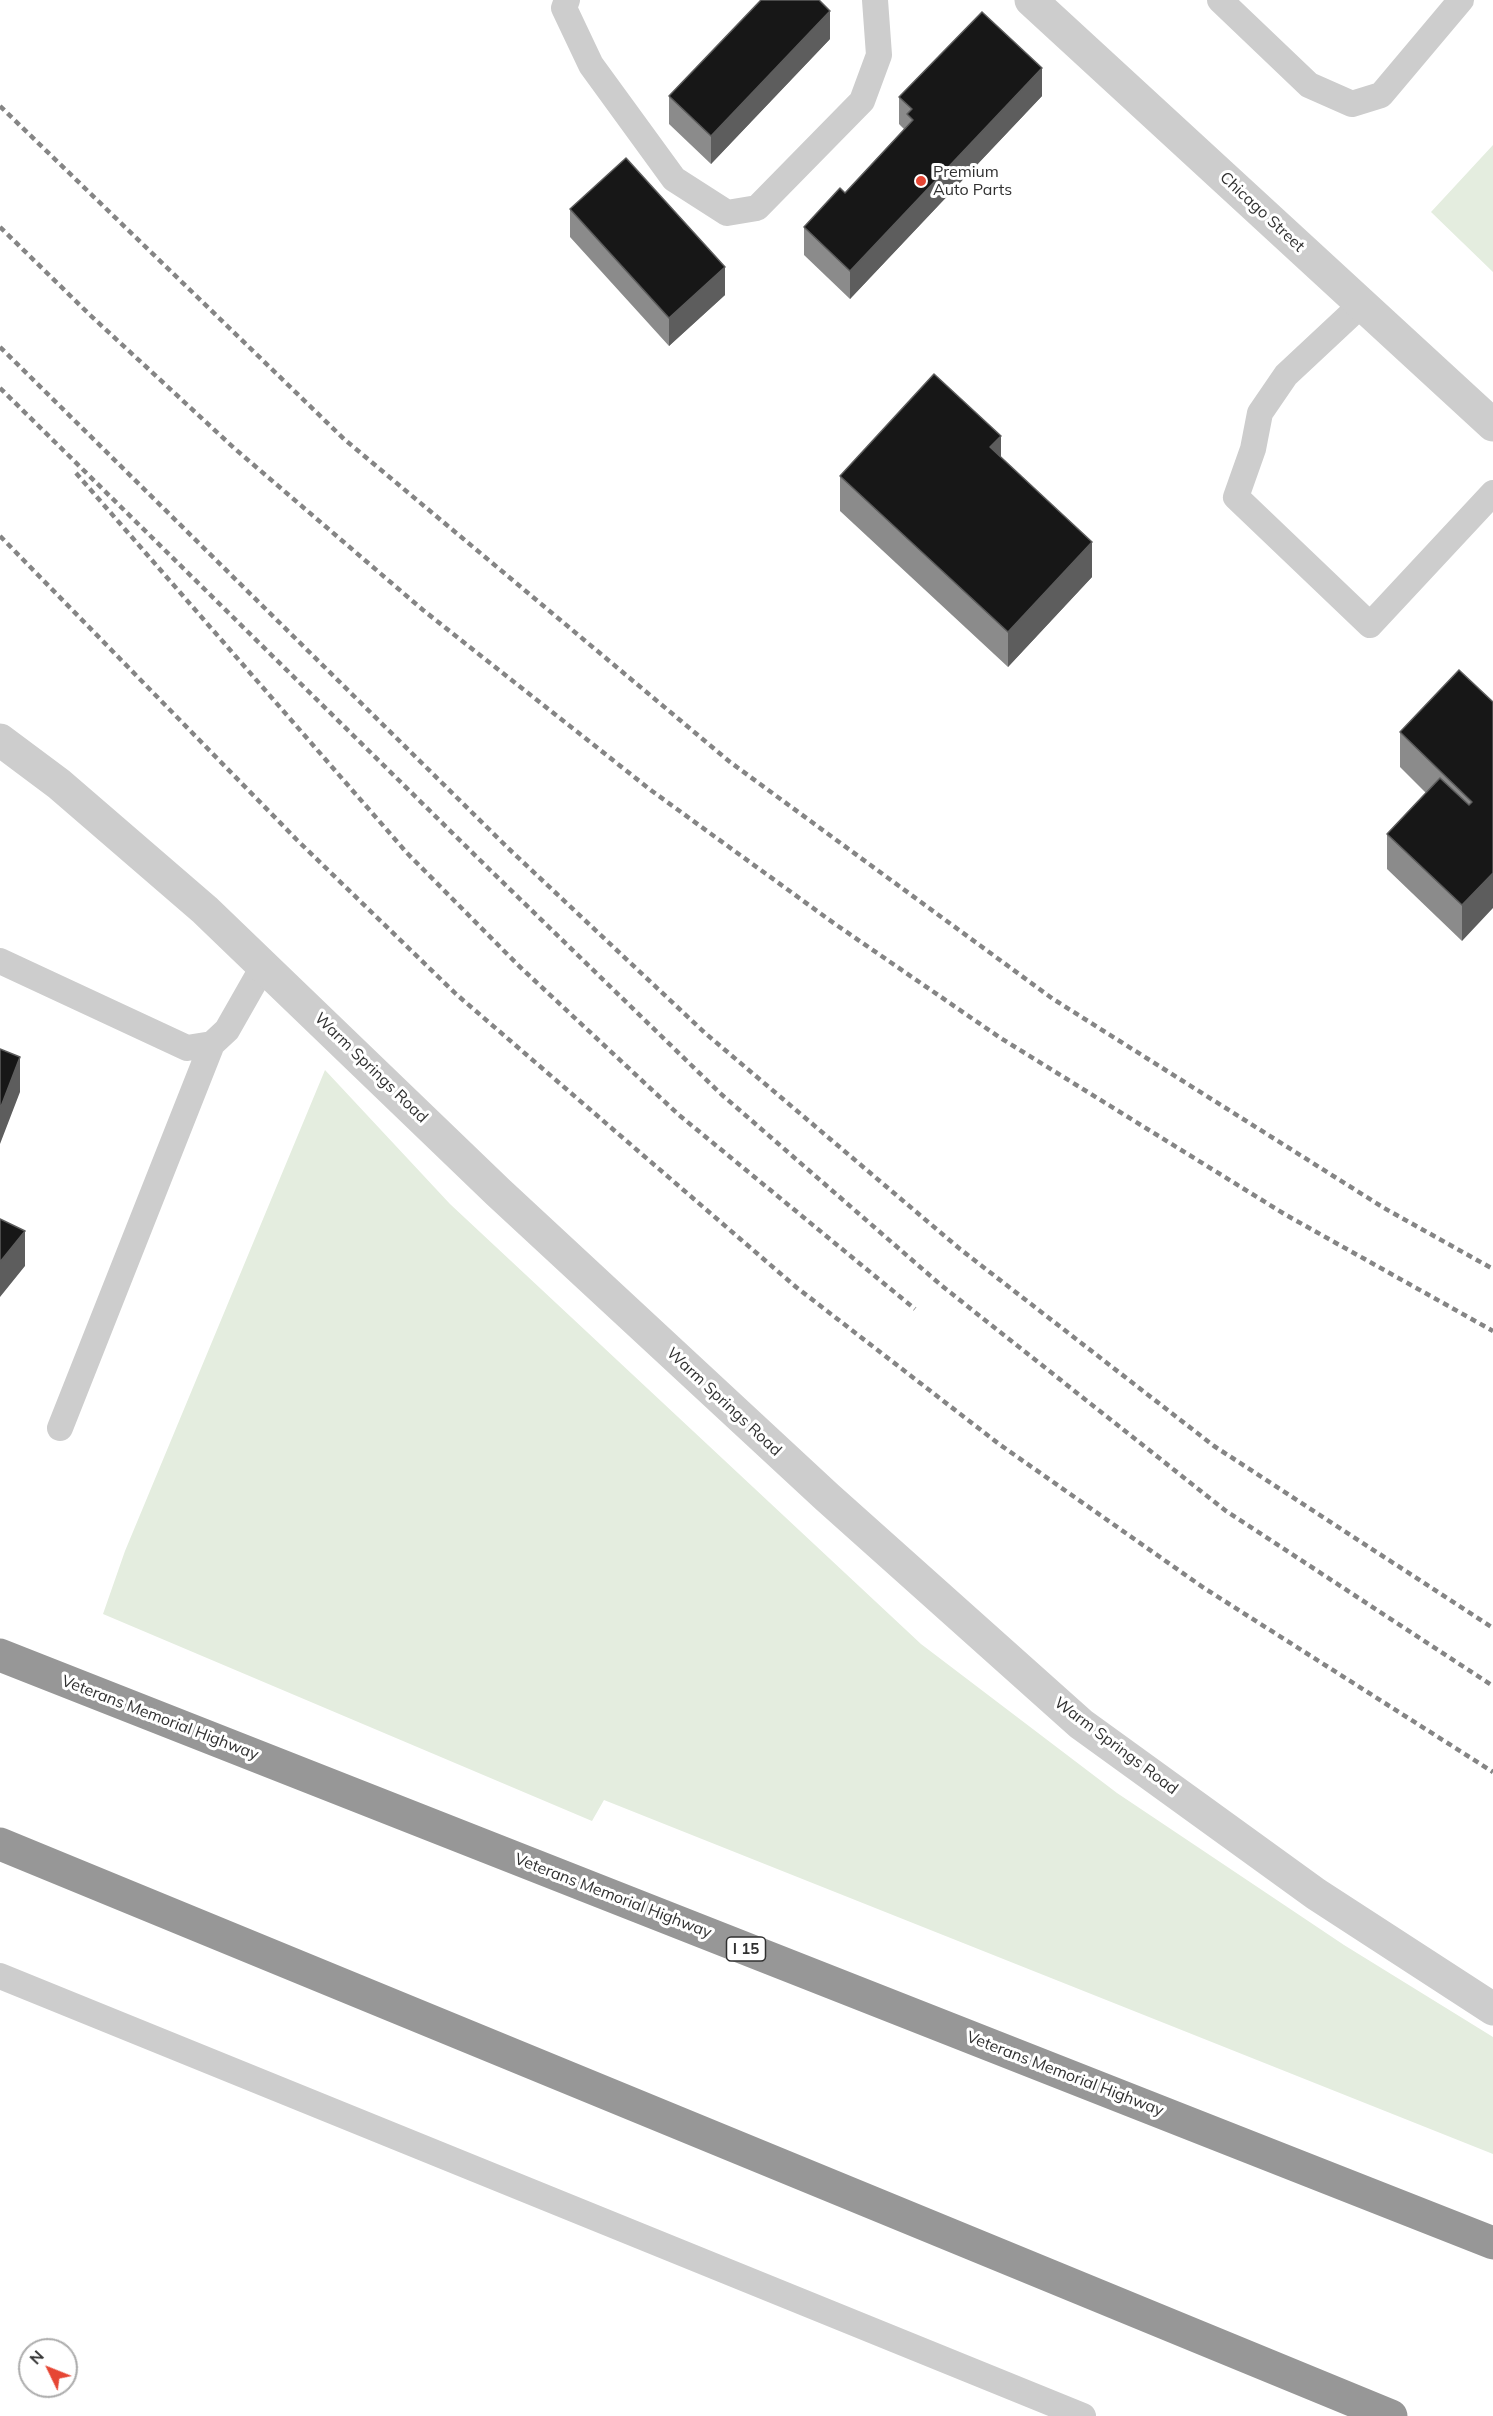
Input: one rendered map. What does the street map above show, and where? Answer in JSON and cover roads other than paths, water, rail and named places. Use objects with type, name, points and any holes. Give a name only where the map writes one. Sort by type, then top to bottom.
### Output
[{"type":"highway","name":"Veterans Memorial Highway","points":[[0,1655],[1493,2243]]},
{"type":"highway","points":[[0,1844],[1391,2416]]},
{"type":"street","name":"Chicago Street","points":[[1031,0],[1493,425]]},
{"type":"street","name":"Warm Springs Road","points":[[0,740],[59,784],[264,965],[524,1216],[827,1497],[1081,1724],[1316,1894],[1493,2009]]},
{"type":"lane","points":[[567,0],[564,8],[591,65],[674,179],[727,213],[757,208],[862,101],[879,55],[875,0]]},
{"type":"lane","points":[[1220,0],[1309,85],[1352,104],[1381,95],[1461,0]]},
{"type":"lane","points":[[1362,304],[1286,375],[1260,413],[1253,449],[1236,496],[1370,625],[1493,493]]},
{"type":"lane","points":[[0,961],[187,1048],[212,1044]]},
{"type":"lane","points":[[60,1428],[212,1044],[227,1030],[264,965]]},
{"type":"lane","points":[[0,1976],[1083,2416]]},
{"type":"railway","points":[[0,106],[344,439],[730,762],[1053,999],[1384,1208],[1493,1269]]},
{"type":"railway","points":[[0,227],[90,315],[234,448],[423,610],[652,791],[835,924],[999,1037],[1286,1215],[1493,1331]]},
{"type":"railway","points":[[0,347],[509,849],[705,1033],[960,1249],[1214,1446],[1493,1628]]},
{"type":"railway","points":[[0,388],[721,1094],[942,1286],[1226,1511],[1493,1686]]},
{"type":"railway","points":[[76,473],[407,853],[519,966],[679,1115],[915,1309]]},
{"type":"railway","points":[[0,536],[297,840],[456,994],[796,1287],[999,1444],[1204,1588],[1493,1772]]},
{"type":"place","name":"Premium Auto Parts","points":[[921,181]]}]
